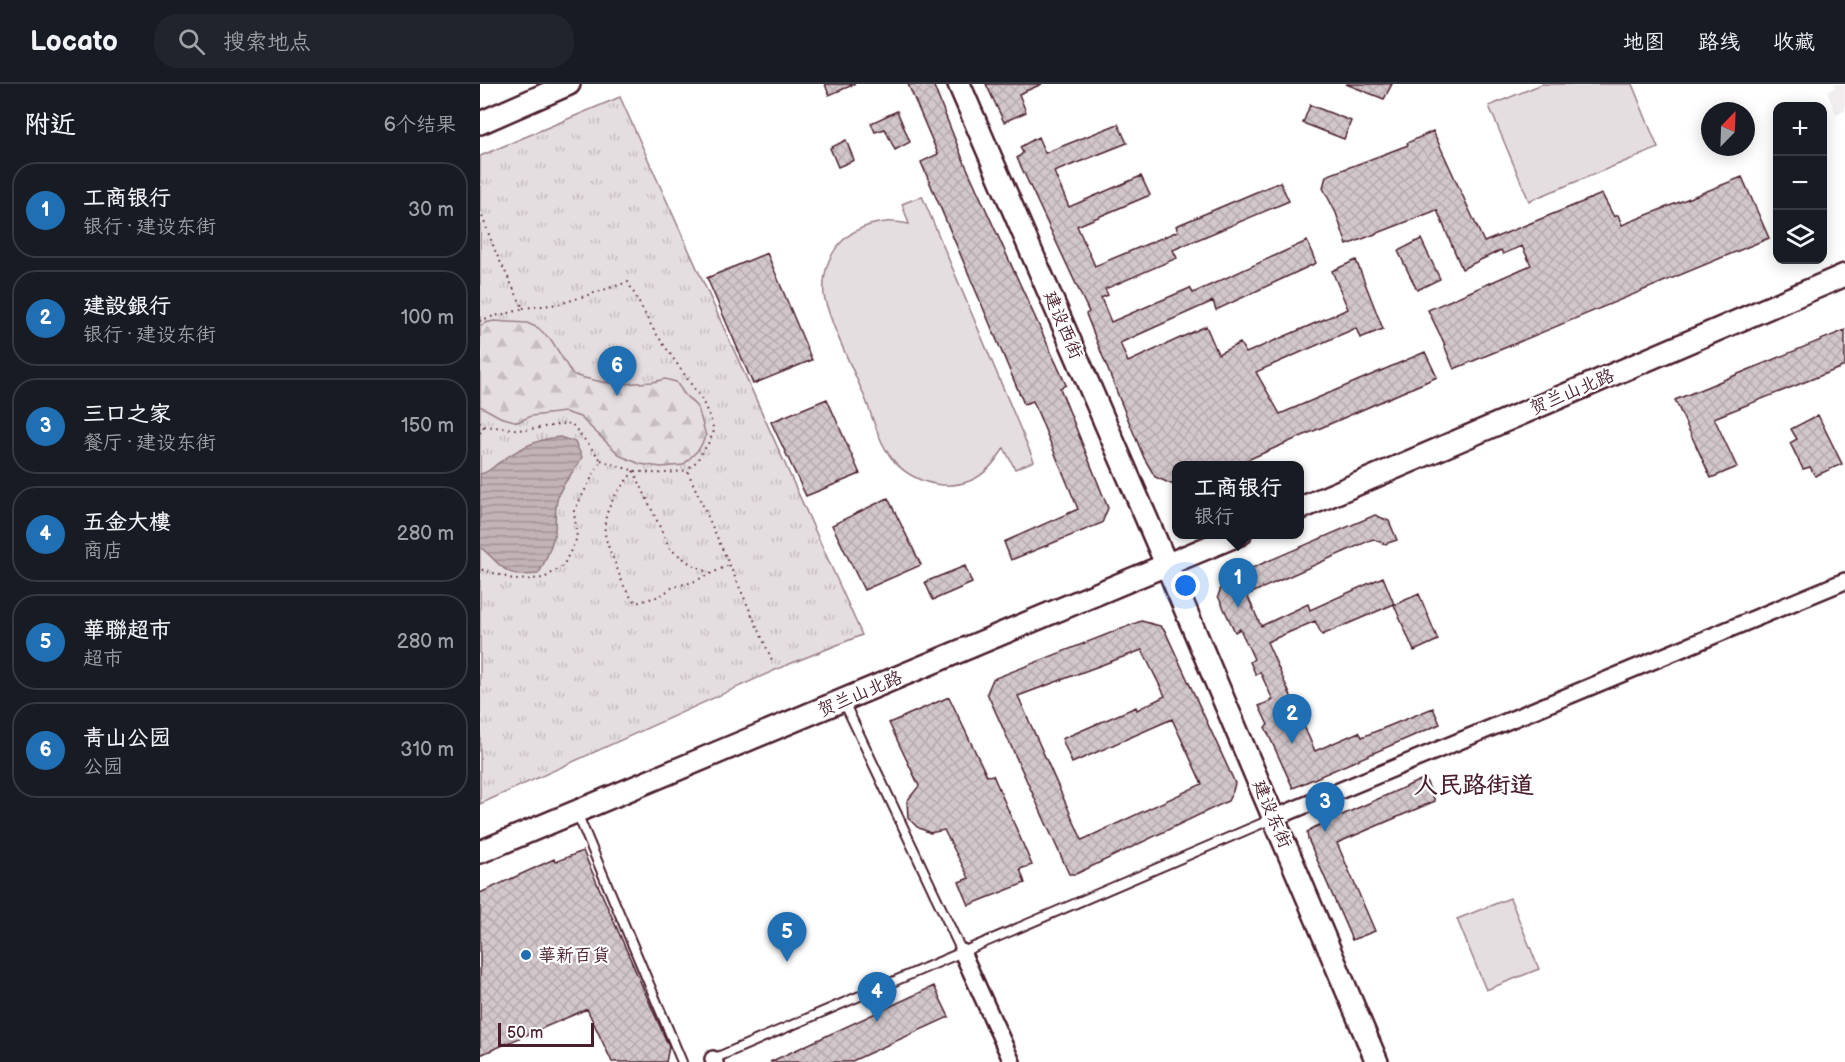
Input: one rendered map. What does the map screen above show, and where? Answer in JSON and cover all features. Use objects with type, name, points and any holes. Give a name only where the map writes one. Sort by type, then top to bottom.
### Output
[{"type":"main road","points":[[480,123],[569,84]]},
{"type":"main road","name":"建设西街","points":[[959,84],[1167,566]]},
{"type":"main road","name":"贺兰山北路","points":[[1304,507],[1845,275]]},
{"type":"main road","name":"贺兰山北路","points":[[480,852],[1229,539]]},
{"type":"main road","name":"建设东街","points":[[1167,566],[1377,1062]]},
{"type":"street","points":[[1274,818],[1845,581]]},
{"type":"street","points":[[962,952],[1012,1062]]},
{"type":"lane","points":[[843,701],[962,952]]},
{"type":"lane","points":[[577,812],[682,1062]]},
{"type":"lane","points":[[712,1061],[1274,818]]},
{"type":"path","points":[[480,211],[496,253],[523,308]]},
{"type":"path","points":[[480,321],[523,308],[560,304],[628,282],[653,329],[702,400],[714,431],[696,462],[687,470],[671,474],[646,474],[602,460],[571,423],[524,430],[484,426],[480,422]]},
{"type":"path","points":[[480,433],[484,426]]},
{"type":"path","points":[[480,568],[516,580],[544,578],[562,566],[577,538],[574,511],[602,460]]},
{"type":"path","points":[[687,470],[772,660]]},
{"type":"path","points":[[634,471],[615,495],[604,530],[607,543],[629,595],[636,603],[660,596],[674,587],[729,565]]},
{"type":"path","points":[[634,471],[670,549],[710,574]]},
{"type":"shaded area","points":[[1834,84],[1845,84],[1845,111],[1836,115],[1827,91],[1835,88]]},
{"type":"shaded area","points":[[560,437],[575,442],[582,457],[560,491],[556,506],[554,534],[548,553],[538,574],[526,575],[510,572],[480,547],[480,474],[489,471],[528,445]]},
{"type":"green space","points":[[1542,84],[1632,84],[1658,148],[1529,201],[1489,106]]},
{"type":"green space","points":[[620,97],[862,635],[782,667],[480,804],[480,156]]},
{"type":"green space","points":[[922,196],[1034,461],[1015,469],[1004,448],[986,471],[960,484],[925,482],[904,470],[888,453],[837,335],[824,296],[827,268],[831,256],[839,245],[859,229],[871,225],[889,222],[909,224],[902,204]]},
{"type":"green space","points":[[494,321],[527,323],[538,328],[552,341],[572,374],[580,377],[621,384],[665,379],[676,382],[698,408],[706,436],[699,449],[683,465],[661,467],[640,464],[621,456],[580,417],[565,412],[531,416],[518,422],[500,417],[480,406],[480,327]]},
{"type":"green space","points":[[1510,898],[1539,969],[1486,990],[1457,919]]},
{"type":"building","points":[[825,84],[855,84],[829,95]]},
{"type":"building","points":[[908,84],[933,84],[962,157],[1066,385],[1060,388],[1108,508],[1102,523],[1011,560],[1004,542],[1078,509],[1033,401],[1024,404],[921,162],[938,154]]},
{"type":"building","points":[[986,84],[1042,84],[1019,94],[1026,112],[1004,122]]},
{"type":"building","points":[[1346,84],[1392,84],[1384,99]]},
{"type":"building","points":[[1310,105],[1351,121],[1344,139],[1303,123]]},
{"type":"building","points":[[897,111],[910,142],[895,150],[885,129],[875,132],[871,123]]},
{"type":"building","points":[[1118,124],[1127,143],[1054,172],[1069,207],[1141,176],[1150,195],[1077,226],[1095,266],[1178,231],[1176,226],[1280,182],[1289,201],[1173,250],[1177,258],[1105,289],[1108,295],[1101,298],[1111,322],[1190,288],[1193,293],[1307,241],[1316,263],[1216,310],[1213,301],[1120,343],[1128,362],[1206,326],[1218,354],[1240,343],[1246,353],[1348,309],[1332,271],[1356,260],[1383,329],[1360,338],[1356,328],[1256,372],[1280,414],[1425,352],[1437,377],[1245,461],[1172,461],[1172,484],[1155,477],[1144,458],[1120,400],[1086,314],[1089,312],[1017,158],[1023,153],[1020,147],[1038,137],[1045,153]]},
{"type":"building","points":[[1433,131],[1484,242],[1602,194],[1614,217],[1618,215],[1622,225],[1742,177],[1769,238],[1454,369],[1428,310],[1531,265],[1522,246],[1503,254],[1501,250],[1462,269],[1437,210],[1347,245],[1336,213],[1323,188],[1326,176],[1408,145],[1407,143]]},
{"type":"building","points":[[846,140],[854,160],[838,167],[830,148]]},
{"type":"building","points":[[1421,239],[1440,279],[1417,290],[1398,251]]},
{"type":"building","points":[[767,253],[812,360],[753,384],[707,278]]},
{"type":"building","points":[[1845,330],[1845,366],[1714,418],[1737,467],[1711,478],[1675,400]]},
{"type":"building","points":[[827,399],[860,474],[806,496],[771,422]]},
{"type":"building","points":[[1818,415],[1842,464],[1815,476],[1810,467],[1803,469],[1790,443],[1797,439],[1791,429]]},
{"type":"building","points":[[888,498],[921,565],[864,590],[832,525]]},
{"type":"building","points":[[1375,515],[1389,521],[1397,540],[1385,544],[1373,539],[1247,595],[1261,626],[1308,604],[1310,610],[1383,577],[1394,604],[1322,635],[1315,621],[1267,642],[1315,751],[1359,732],[1362,737],[1433,708],[1440,724],[1293,788],[1265,727],[1268,725],[1259,706],[1273,700],[1260,672],[1256,675],[1250,662],[1254,659],[1240,629],[1235,632],[1218,596],[1224,580]]},
{"type":"building","points":[[965,566],[972,583],[933,600],[925,582]]},
{"type":"building","points":[[1419,594],[1438,640],[1414,651],[1394,605]]},
{"type":"building","points":[[1141,621],[1160,626],[1165,631],[1235,783],[1233,791],[1228,801],[1076,874],[1069,874],[987,693],[993,679]],"holes":[[[1142,650],[1165,696],[1137,710],[1136,707],[1062,739],[1072,763],[1172,719],[1202,784],[1082,840],[1018,696]]]},
{"type":"building","points":[[949,697],[987,776],[993,775],[1032,865],[1020,869],[1025,883],[969,905],[959,882],[969,878],[944,830],[930,833],[917,827],[908,818],[907,801],[919,786],[889,723]]},
{"type":"building","points":[[1425,778],[1435,801],[1337,843],[1375,931],[1352,940],[1307,832]]},
{"type":"building","points":[[583,851],[669,1047],[666,1062],[612,1062],[587,1009],[480,1055],[480,893],[554,859],[555,862]]},
{"type":"building","points":[[934,986],[949,1017],[850,1062],[770,1062]]},
{"type":"place","name":"青山公园","points":[[617,396]]},
{"type":"place","name":"工商银行","points":[[1238,608]]},
{"type":"place","name":"建設銀行","points":[[1292,744]]},
{"type":"place","name":"三口之家","points":[[1325,832]]},
{"type":"place","name":"華新百貨","points":[[526,955]]},
{"type":"place","name":"華聯超市","points":[[787,962]]},
{"type":"place","name":"五金大樓","points":[[877,1022]]},
{"type":"district","name":"人民路街道","points":[[1474,785]]}]
